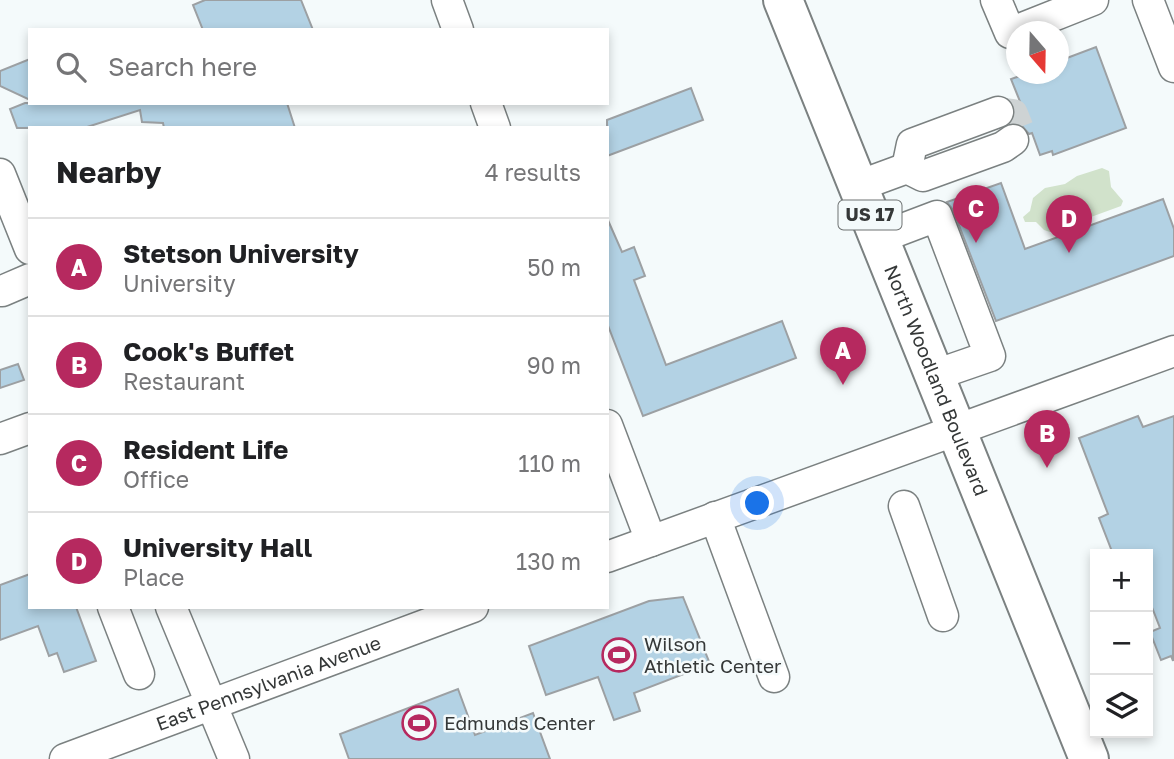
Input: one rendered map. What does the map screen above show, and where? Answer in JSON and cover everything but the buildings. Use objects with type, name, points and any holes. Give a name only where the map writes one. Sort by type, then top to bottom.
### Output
[{"type":"main road","name":"North Woodland Boulevard","points":[[783,0],[1088,759]]},
{"type":"street","points":[[447,0],[457,28]]},
{"type":"street","points":[[996,0],[1010,33],[1093,0]]},
{"type":"street","points":[[1148,0],[1174,67]]},
{"type":"street","points":[[487,105],[494,126]]},
{"type":"street","points":[[907,168],[912,144],[998,112]]},
{"type":"street","points":[[858,186],[907,168],[923,176],[1003,147],[1013,140]]},
{"type":"street","points":[[2,186],[28,244]]},
{"type":"street","points":[[879,238],[937,216],[990,356],[934,375]]},
{"type":"street","points":[[2,291],[28,280]]},
{"type":"street","points":[[609,556],[1174,351]]},
{"type":"street","points":[[0,439],[28,429]]},
{"type":"street","points":[[609,430],[651,541]]},
{"type":"street","points":[[904,506],[943,616]]},
{"type":"street","points":[[715,517],[774,677]]},
{"type":"street","points":[[114,609],[139,674]]},
{"type":"street","points":[[172,609],[234,759]]},
{"type":"street","name":"East Pennsylvania Avenue","points":[[65,759],[468,609]]},
{"type":"green space","points":[[1102,168],[1109,171],[1111,187],[1123,201],[1121,206],[1050,232],[1036,222],[1025,222],[1023,217],[1030,211],[1033,198],[1045,188],[1065,184],[1077,176]]},
{"type":"tunnel","points":[[998,112],[1013,114],[1019,129],[1013,140]]},
{"type":"place","name":"Resident Life","points":[[976,243]]},
{"type":"place","name":"University Hall","points":[[1069,253]]},
{"type":"place","name":"Stetson University","points":[[843,385]]},
{"type":"place","name":"Cook's Buffet","points":[[1047,468]]},
{"type":"place","name":"Wilson Athletic Center","points":[[619,655]]},
{"type":"place","name":"Edmunds Center","points":[[419,723]]}]
